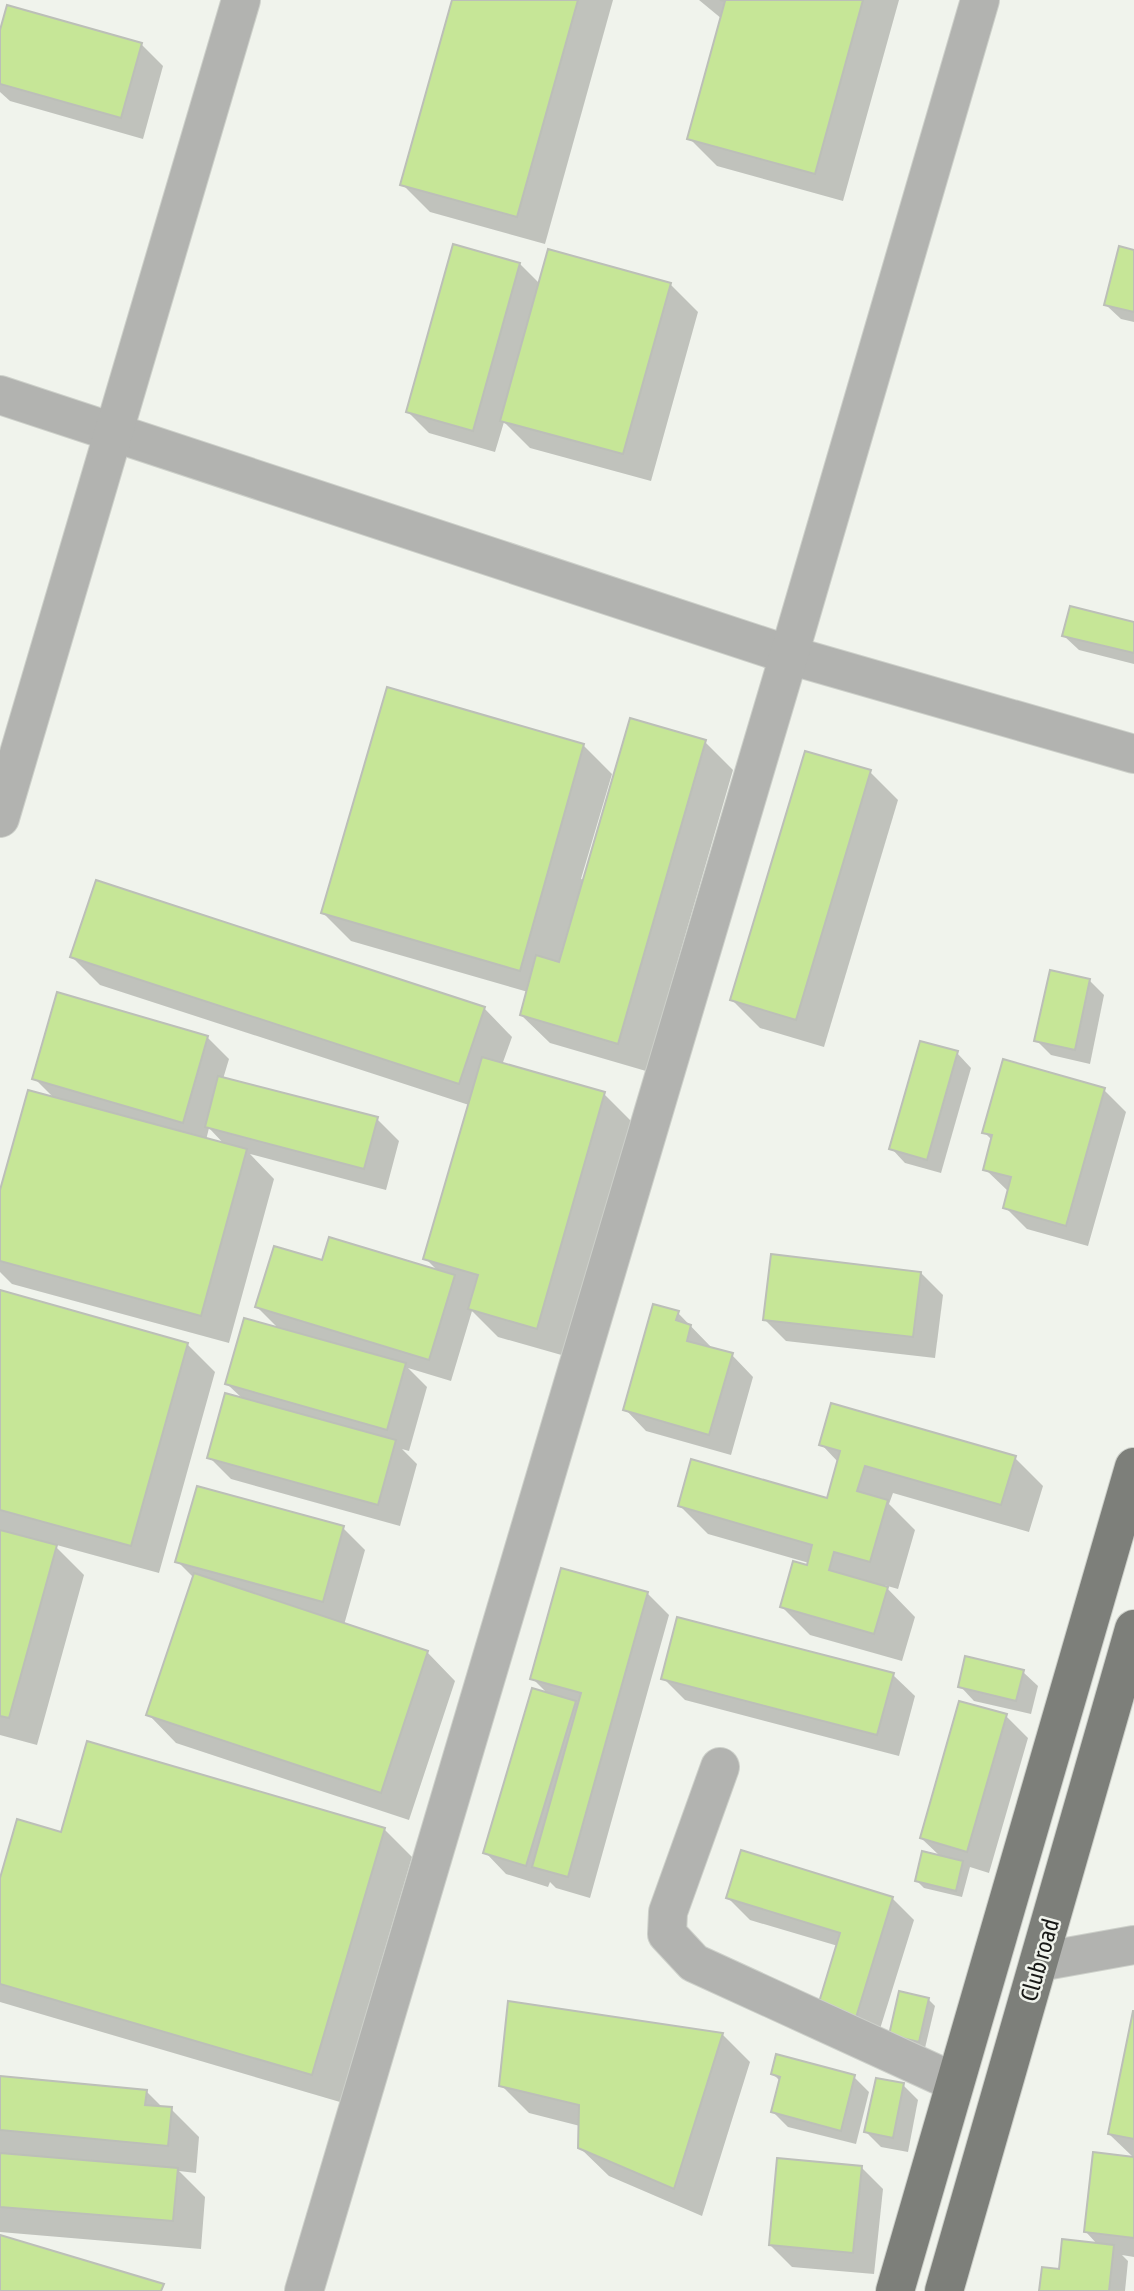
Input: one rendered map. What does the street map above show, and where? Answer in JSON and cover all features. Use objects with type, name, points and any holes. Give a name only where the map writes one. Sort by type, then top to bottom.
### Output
[{"type":"main road","points":[[895,2291],[1134,1467]]},
{"type":"main road","name":"Club road","points":[[944,2291],[1134,1629]]},
{"type":"street","points":[[0,818],[242,0]]},
{"type":"street","points":[[303,2291],[789,655],[980,0]]},
{"type":"street","points":[[0,395],[114,430],[789,655],[1134,754]]},
{"type":"street","points":[[720,1767],[668,1912],[667,1934],[694,1963],[954,2082]]},
{"type":"street","points":[[1039,1962],[1134,1944]]},
{"type":"building","points":[[452,0],[578,0],[517,217],[400,185]]},
{"type":"building","points":[[720,0],[863,0],[815,174],[687,139],[725,1]]},
{"type":"building","points":[[7,5],[142,43],[121,118],[0,84],[0,30]]},
{"type":"building","points":[[453,244],[520,263],[473,431],[406,412]]},
{"type":"building","points":[[1119,246],[1134,250],[1134,312],[1104,305]]},
{"type":"building","points":[[548,249],[671,283],[623,454],[500,421]]},
{"type":"building","points":[[1070,606],[1134,622],[1134,653],[1062,636]]},
{"type":"building","points":[[387,687],[584,744],[520,971],[321,913]]},
{"type":"building","points":[[630,718],[706,740],[618,1044],[520,1015],[536,955],[559,962]]},
{"type":"building","points":[[805,751],[871,770],[796,1020],[730,1000]]},
{"type":"building","points":[[96,880],[485,1007],[459,1084],[70,957]]},
{"type":"building","points":[[1050,970],[1090,979],[1075,1050],[1034,1041]]},
{"type":"building","points":[[57,992],[208,1036],[183,1123],[32,1079]]},
{"type":"building","points":[[920,1041],[958,1051],[927,1160],[889,1149]]},
{"type":"building","points":[[482,1057],[605,1092],[537,1329],[468,1309],[478,1275],[423,1259]]},
{"type":"building","points":[[1003,1059],[1105,1088],[1066,1226],[1003,1208],[1011,1177],[983,1170],[992,1135],[982,1133]]},
{"type":"building","points":[[218,1076],[378,1117],[364,1169],[205,1127]]},
{"type":"building","points":[[28,1090],[247,1149],[201,1316],[0,1261],[0,1190]]},
{"type":"building","points":[[329,1237],[455,1275],[429,1360],[255,1307],[274,1246],[322,1260]]},
{"type":"building","points":[[771,1254],[921,1272],[913,1337],[763,1320]]},
{"type":"building","points":[[0,1290],[188,1343],[131,1546],[0,1510]]},
{"type":"building","points":[[653,1304],[679,1311],[676,1320],[691,1325],[687,1341],[733,1353],[709,1435],[623,1410]]},
{"type":"building","points":[[244,1318],[406,1363],[387,1430],[225,1384]]},
{"type":"building","points":[[225,1393],[396,1440],[378,1505],[207,1458]]},
{"type":"building","points":[[831,1403],[1016,1456],[1001,1505],[865,1466],[857,1491],[888,1500],[870,1562],[834,1552],[829,1570],[888,1587],[874,1634],[780,1607],[793,1561],[807,1565],[812,1545],[678,1506],[691,1459],[827,1498],[840,1451],[819,1445]]},
{"type":"building","points":[[197,1486],[344,1526],[323,1602],[175,1562]]},
{"type":"building","points":[[0,1530],[57,1545],[9,1718],[0,1716]]},
{"type":"building","points":[[561,1568],[648,1592],[568,1877],[532,1867],[581,1693],[530,1679]]},
{"type":"building","points":[[194,1573],[428,1651],[381,1793],[146,1715]]},
{"type":"building","points":[[677,1617],[894,1673],[877,1735],[661,1679]]},
{"type":"building","points":[[965,1656],[1024,1670],[1016,1701],[958,1687]]},
{"type":"building","points":[[532,1688],[576,1701],[526,1866],[483,1853]]},
{"type":"building","points":[[959,1701],[1007,1714],[967,1852],[920,1838]]},
{"type":"building","points":[[87,1741],[385,1828],[312,2075],[0,1984],[0,1878],[17,1819],[61,1832]]},
{"type":"building","points":[[741,1850],[893,1897],[854,2024],[816,2012],[840,1933],[726,1898]]},
{"type":"building","points":[[922,1851],[963,1861],[956,1891],[915,1881]]},
{"type":"building","points":[[899,1991],[929,1998],[919,2042],[889,2035]]},
{"type":"building","points":[[508,2001],[723,2033],[674,2189],[578,2148],[579,2105],[499,2086]]},
{"type":"building","points":[[1134,2011],[1134,2139],[1108,2134]]},
{"type":"building","points":[[776,2054],[855,2075],[841,2131],[771,2112],[780,2077],[771,2074]]},
{"type":"building","points":[[0,2076],[147,2090],[145,2105],[172,2107],[168,2146],[0,2130]]},
{"type":"building","points":[[876,2078],[904,2083],[893,2138],[864,2132]]},
{"type":"building","points":[[1093,2152],[1134,2157],[1134,2238],[1084,2232]]},
{"type":"building","points":[[0,2153],[178,2168],[173,2221],[0,2207]]},
{"type":"building","points":[[777,2158],[862,2166],[853,2253],[769,2245]]},
{"type":"building","points":[[0,2235],[164,2284],[161,2291],[0,2291]]},
{"type":"building","points":[[1062,2239],[1114,2245],[1109,2291],[1039,2291],[1042,2267],[1059,2269]]}]
